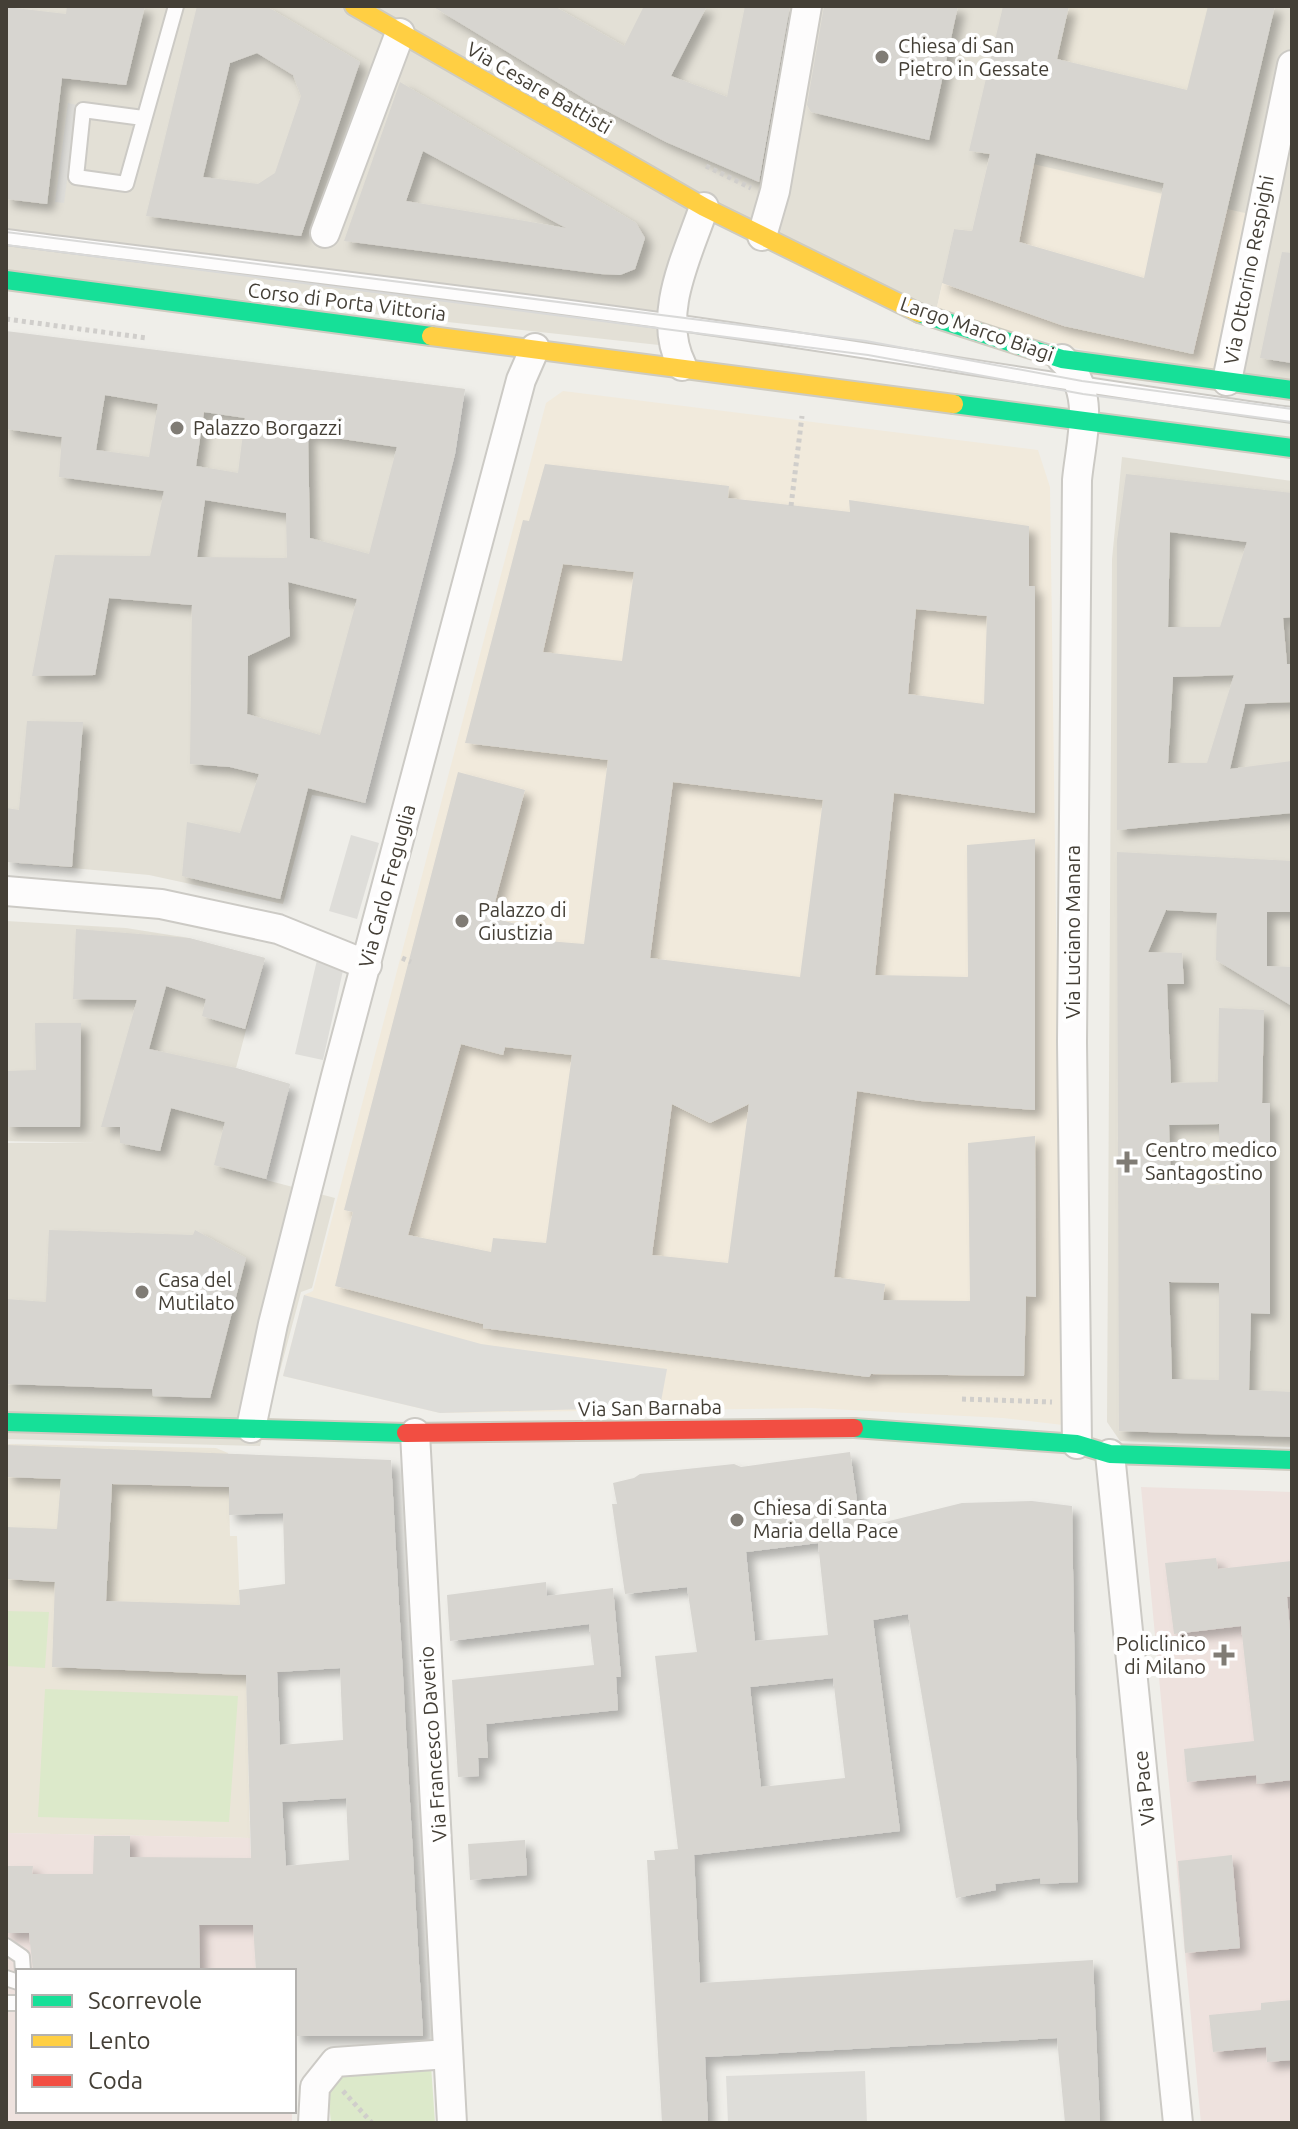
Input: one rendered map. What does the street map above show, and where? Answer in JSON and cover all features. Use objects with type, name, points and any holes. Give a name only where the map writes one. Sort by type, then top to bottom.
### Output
[{"type":"street","name":"Via Cesare Battisti","points":[[354,6],[704,207]]},
{"type":"street","points":[[762,236],[775,191],[807,6]]},
{"type":"street","points":[[325,233],[400,33]]},
{"type":"street","name":"Via Ottorino Respighi","points":[[1227,381],[1280,172],[1292,65]]},
{"type":"street","points":[[704,207],[677,288],[671,322],[670,339],[682,366],[1292,448]]},
{"type":"street","name":"Largo Marco Biagi","points":[[704,207],[921,314],[1062,359],[1075,371],[1082,386]]},
{"type":"street","name":"Corso di Porta Vittoria","points":[[6,280],[682,366]]},
{"type":"street","name":"Via Carlo Freguglia","points":[[251,1428],[276,1309],[521,380],[535,348]]},
{"type":"street","points":[[1062,359],[1292,390]]},
{"type":"street","points":[[1082,386],[1084,420]]},
{"type":"street","name":"Via Luciano Manara","points":[[1077,1444],[1072,1042],[1077,480],[1084,420]]},
{"type":"street","points":[[6,891],[161,904],[278,929],[367,965]]},
{"type":"street","name":"Via San Barnaba","points":[[6,1422],[415,1433],[859,1428],[1077,1444],[1110,1454],[1292,1460]]},
{"type":"street","name":"Via Francesco Daverio","points":[[415,1433],[442,1888],[452,2123]]},
{"type":"street","name":"Via Pace","points":[[1110,1454],[1178,2123]]},
{"type":"street","points":[[313,2123],[315,2087],[335,2062],[448,2054]]},
{"type":"lane","points":[[143,118],[83,110],[76,177],[126,184],[176,6]]},
{"type":"lane","name":"Corso di Porta Vittoria","points":[[6,237],[671,322],[951,362],[1082,386],[1292,415]]},
{"type":"lane","points":[[6,1946],[22,1957],[23,1969]]},
{"type":"path","points":[[6,319],[147,338]]},
{"type":"path","points":[[791,506],[802,411]]},
{"type":"path","points":[[402,958],[411,962]]},
{"type":"path","points":[[333,2081],[372,2123]]},
{"type":"shaded area","points":[[6,6],[347,6],[699,208],[668,346],[6,274]]},
{"type":"shaded area","points":[[359,6],[805,6],[761,233]]},
{"type":"shaded area","points":[[809,6],[1292,6],[1292,59],[1258,216],[1185,202],[972,231],[945,272],[935,316],[765,235]]},
{"type":"shaded area","points":[[1003,6],[1275,6],[1227,211],[1185,202],[1187,188],[1015,148],[1012,159],[970,151]]},
{"type":"shaded area","points":[[1292,77],[1292,391],[1229,383]]},
{"type":"shaded area","points":[[68,103],[77,105],[64,203],[55,202]]},
{"type":"shaded area","points":[[990,154],[1258,216],[1225,382],[935,316],[954,229],[972,231]]},
{"type":"shaded area","points":[[6,332],[465,389],[364,803],[312,795],[283,904],[149,875],[6,862]]},
{"type":"shaded area","name":"Palazzo di Giustizia","points":[[563,391],[1038,450],[1050,487],[1063,1425],[1003,1418],[812,1408],[440,1413],[283,1376],[304,1295],[313,1291],[546,403]]},
{"type":"shaded area","points":[[1122,457],[1292,481],[1292,1447],[1120,1441],[1107,1422],[1112,559]]},
{"type":"shaded area","points":[[351,835],[379,843],[357,919],[329,911]]},
{"type":"shaded area","points":[[6,921],[126,928],[189,938],[265,958],[236,1068],[290,1084],[266,1180],[335,1198],[312,1288],[301,1292],[260,1446],[6,1439],[6,1143],[95,1143],[6,1141]]},
{"type":"shaded area","points":[[317,960],[344,966],[323,1060],[295,1054]]},
{"type":"shaded area","points":[[304,1295],[481,1344],[667,1369],[660,1407],[440,1413],[283,1376]]},
{"type":"shaded area","points":[[6,1444],[216,1448],[228,1453],[230,1536],[237,1536],[240,1608],[245,1608],[250,1838],[6,1833]]},
{"type":"shaded area","name":"Policlinico di Milano","points":[[1141,1487],[1292,1492],[1292,2123],[1201,2123]]},
{"type":"shaded area","points":[[6,1833],[250,1838],[256,1969],[16,1969],[16,2113],[292,2113],[292,2123],[6,2123]]},
{"type":"shaded area","points":[[865,2071],[867,2123],[728,2123],[726,2076]]},
{"type":"green space","points":[[6,1611],[49,1612],[45,1668],[6,1666]]},
{"type":"green space","points":[[45,1689],[238,1696],[229,1822],[38,1817]]},
{"type":"green space","points":[[431,2066],[435,2123],[331,2123],[330,2090],[334,2080],[341,2075],[364,2069]]},
{"type":"building","points":[[67,6],[145,6],[126,85],[62,78],[47,204],[6,199],[6,7],[66,14]]},
{"type":"building","points":[[197,6],[266,6],[360,62],[301,236],[146,216]],"holes":[[[257,53],[293,75],[301,96],[275,173],[258,184],[203,177],[230,63]]]},
{"type":"building","points":[[432,6],[554,6],[624,46],[644,6],[707,6],[671,76],[727,97],[745,6],[790,6],[759,182],[666,142],[590,102]]},
{"type":"building","name":"Chiesa di San Pietro in Gessate","points":[[824,6],[958,6],[929,140],[811,112],[807,105]]},
{"type":"building","points":[[1003,6],[1069,6],[1057,59],[1187,90],[1208,6],[1275,6],[1193,354],[1064,326],[942,283],[954,229],[972,231],[990,154],[969,151]],"holes":[[[1036,153],[1164,183],[1144,278],[1019,242]]]},
{"type":"building","points":[[400,82],[636,223],[645,238],[635,269],[620,275],[344,241]],"holes":[[[423,151],[566,228],[406,201]]]},
{"type":"building","points":[[1282,252],[1292,253],[1292,363],[1260,358]]},
{"type":"building","points":[[6,331],[465,389],[455,454],[365,803],[308,788],[280,899],[182,876],[187,822],[240,833],[259,774],[230,767],[190,764],[192,605],[109,598],[95,675],[32,676],[55,555],[150,556],[164,491],[59,477],[62,437],[6,429]],"holes":[[[105,395],[158,404],[149,457],[96,450]],[[204,412],[245,418],[238,473],[196,466]],[[308,434],[397,447],[369,554],[310,538]],[[205,500],[286,513],[287,558],[197,557]],[[288,582],[357,599],[320,735],[247,714],[248,656],[290,636]]]},
{"type":"building","name":"Palazzo di Giustizia","points":[[545,464],[729,486],[728,498],[850,512],[849,500],[1029,526],[1029,586],[1035,586],[1035,813],[894,793],[875,975],[968,977],[967,845],[1035,839],[1035,1110],[921,1101],[857,1091],[834,1277],[885,1284],[883,1300],[970,1301],[968,1143],[1035,1136],[1036,1297],[1026,1296],[1024,1376],[871,1374],[869,1377],[483,1328],[483,1324],[335,1286],[353,1212],[344,1210],[458,772],[525,790],[491,917],[536,930],[535,940],[584,944],[608,760],[465,743],[523,520],[529,521]],"holes":[[[563,564],[634,572],[622,661],[543,652]],[[916,609],[987,616],[984,704],[908,694]],[[673,782],[823,800],[800,977],[650,958]],[[461,1044],[503,1055],[505,1047],[572,1055],[546,1243],[493,1238],[491,1252],[408,1235]],[[672,1104],[710,1123],[749,1104],[728,1263],[652,1255]]]},
{"type":"building","points":[[1126,474],[1292,493],[1292,617],[1283,618],[1287,664],[1292,664],[1292,702],[1245,704],[1230,769],[1292,761],[1292,813],[1117,830],[1117,541]],"holes":[[[1170,532],[1247,542],[1220,627],[1168,627]],[[1234,675],[1207,763],[1168,763],[1173,677]]]},
{"type":"building","points":[[27,721],[83,722],[72,867],[6,862],[6,808],[19,810]]},
{"type":"building","points":[[1117,852],[1292,861],[1292,912],[1267,912],[1267,966],[1292,967],[1292,1006],[1216,960],[1217,913],[1166,910],[1148,952],[1182,953],[1184,984],[1167,984],[1171,1083],[1218,1082],[1219,1008],[1264,1010],[1262,1103],[1270,1103],[1270,1314],[1251,1313],[1249,1390],[1292,1392],[1292,1437],[1119,1431]],"holes":[[[1219,1124],[1220,1185],[1171,1184],[1169,1125]],[[1169,1282],[1219,1283],[1219,1380],[1172,1379]]]},
{"type":"building","points":[[76,929],[189,938],[265,958],[245,1029],[202,1016],[206,999],[166,986],[149,1049],[236,1068],[290,1084],[266,1179],[214,1165],[225,1122],[171,1108],[160,1151],[120,1143],[120,1127],[101,1127],[137,1000],[73,999]]},
{"type":"building","points":[[35,1023],[81,1023],[80,1127],[6,1127],[6,1071],[36,1070]]},
{"type":"building","name":"Casa del Mutilato","points":[[49,1230],[193,1235],[195,1230],[246,1258],[210,1398],[153,1396],[152,1389],[6,1384],[6,1299],[46,1302]]},
{"type":"building","points":[[6,1445],[391,1460],[423,2036],[296,2036],[296,1969],[256,1969],[253,1925],[199,1925],[200,1969],[33,1969],[29,1933],[6,1933],[6,1866],[33,1866],[32,1874],[93,1874],[94,1836],[130,1836],[130,1857],[251,1858],[246,1675],[52,1667],[55,1582],[6,1579],[6,1527],[57,1529],[61,1479],[6,1477]],"holes":[[[112,1484],[229,1487],[229,1515],[283,1513],[285,1584],[239,1590],[240,1605],[106,1601]],[[340,1668],[343,1740],[280,1745],[277,1672]],[[346,1798],[349,1860],[286,1866],[282,1802]]]},
{"type":"building","points":[[850,1452],[861,1528],[962,1503],[1032,1501],[1072,1506],[1078,1882],[1041,1884],[1040,1878],[995,1884],[996,1890],[956,1898],[908,1614],[873,1620],[900,1831],[694,1855],[700,1983],[1093,1960],[1100,2123],[1065,2123],[1057,2038],[705,2057],[708,2123],[662,2123],[647,1860],[655,1860],[654,1851],[678,1849],[655,1656],[697,1652],[687,1587],[625,1594],[612,1504],[617,1504],[613,1483],[640,1474],[734,1464],[741,1467]],"holes":[[[818,1543],[828,1635],[755,1641],[746,1552]],[[833,1678],[845,1778],[761,1787],[750,1687]]]},
{"type":"building","points":[[1216,1558],[1218,1569],[1292,1561],[1292,1596],[1287,1597],[1292,1653],[1292,1780],[1257,1784],[1256,1775],[1187,1782],[1184,1749],[1254,1741],[1241,1626],[1174,1634],[1165,1563]]},
{"type":"building","points":[[546,1582],[547,1596],[613,1588],[621,1677],[616,1677],[618,1710],[486,1724],[488,1758],[478,1758],[479,1776],[458,1777],[452,1680],[594,1665],[589,1624],[450,1641],[447,1595]]},
{"type":"building","points":[[525,1840],[527,1875],[470,1880],[468,1844]]},
{"type":"building","points":[[1232,1855],[1240,1948],[1185,1953],[1178,1861]]},
{"type":"building","points":[[1292,2000],[1292,2060],[1267,2062],[1266,2047],[1213,2052],[1209,2015],[1261,2010],[1261,2003]]},
{"type":"tram line","points":[[6,232],[866,341],[1082,381],[1292,409]]},
{"type":"tram line","points":[[6,245],[868,355],[1083,394],[1292,422]]},
{"type":"traffic: fast","points":[[6,280],[431,336]]},
{"type":"traffic: fast","points":[[919,313],[1062,359],[1292,390]]},
{"type":"traffic: fast","points":[[954,404],[1292,448]]},
{"type":"traffic: fast","points":[[6,1422],[406,1433]]},
{"type":"traffic: fast","points":[[854,1428],[1077,1444],[1110,1454],[1292,1460]]},
{"type":"traffic: slow","points":[[354,6],[704,207],[919,313]]},
{"type":"traffic: slow","points":[[431,336],[954,404]]},
{"type":"traffic: jam","points":[[406,1433],[854,1428]]},
{"type":"place","name":"Chiesa di San Pietro in Gessate","points":[[882,57]]},
{"type":"place","name":"Palazzo Borgazzi","points":[[177,428]]},
{"type":"place","name":"Palazzo di Giustizia","points":[[462,921]]},
{"type":"place","name":"Centro medico Santagostino","points":[[1127,1162]]},
{"type":"place","name":"Casa del Mutilato","points":[[142,1292]]},
{"type":"place","name":"Chiesa di Santa Maria della Pace","points":[[737,1520]]},
{"type":"place","name":"Policlinico di Milano","points":[[1224,1655]]}]
